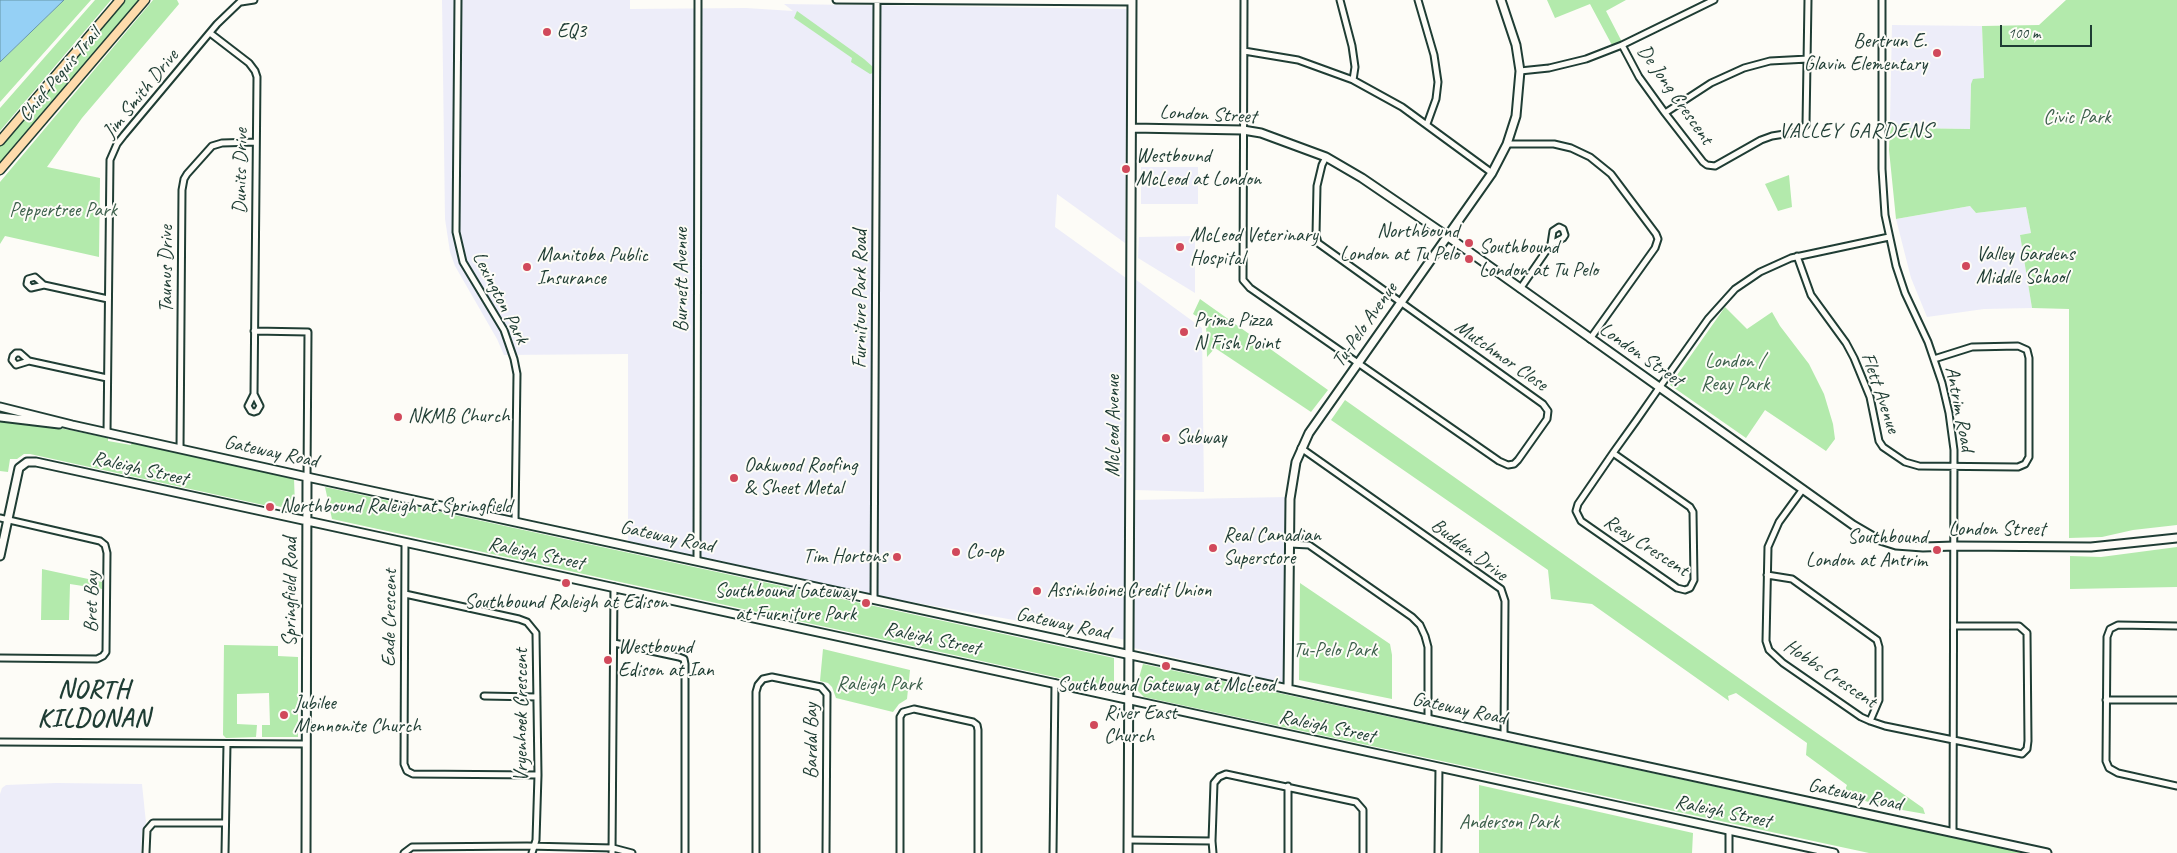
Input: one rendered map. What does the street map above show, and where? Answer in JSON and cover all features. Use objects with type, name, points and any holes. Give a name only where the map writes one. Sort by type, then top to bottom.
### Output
[{"type":"main road","name":"Chief Peguis Trail","points":[[0,141],[120,0]]},
{"type":"main road","name":"Chief Peguis Trail","points":[[0,170],[145,0]]},
{"type":"street","name":"Jim Smith Drive","points":[[107,433],[109,166],[114,150],[217,24],[242,1],[254,0]]},
{"type":"street","name":"Lexington Park","points":[[458,0],[456,232],[463,262],[504,330],[514,359],[517,374],[516,521]]},
{"type":"street","name":"Burnett Avenue","points":[[697,560],[698,0]]},
{"type":"street","points":[[836,0],[1132,1]]},
{"type":"street","name":"Furniture Park Road","points":[[874,598],[877,0]]},
{"type":"street","points":[[1244,0],[1244,280],[1250,288],[1358,362]]},
{"type":"street","points":[[1340,0],[1352,46],[1355,67],[1353,80]]},
{"type":"street","points":[[1418,0],[1422,22],[1434,55],[1438,82],[1436,98],[1427,124]]},
{"type":"street","name":"Tu-Pelo Avenue","points":[[1288,689],[1292,477],[1301,448],[1309,433],[1492,173],[1507,144],[1516,116],[1520,71],[1514,37],[1501,0]]},
{"type":"street","points":[[1520,71],[1549,68],[1586,59],[1622,45],[1714,0]]},
{"type":"street","name":"De Jong Crescent","points":[[1622,45],[1639,77],[1665,113],[1703,162],[1707,165],[1715,166],[1761,140],[1804,128],[1808,121],[1808,0]]},
{"type":"street","name":"Antrim Road","points":[[1882,0],[1882,169],[1889,237],[1905,293],[1934,359],[1949,413],[1954,467],[1953,832]]},
{"type":"street","name":"McLeod Avenue","points":[[1128,853],[1132,1]]},
{"type":"street","name":"Dunits Drive","points":[[210,34],[250,63],[255,70],[254,394]]},
{"type":"street","points":[[1244,51],[1298,60],[1353,80],[1402,107],[1492,173]]},
{"type":"street","points":[[1665,113],[1711,83],[1744,68],[1770,61],[1808,59]]},
{"type":"street","name":"London Street","points":[[1132,128],[1243,130],[1261,133],[1326,157],[1362,178],[1447,236],[1853,525],[1877,539],[1910,547],[2091,547],[2177,538]]},
{"type":"street","name":"Taunus Drive","points":[[180,449],[182,190],[184,179],[186,174],[212,146],[222,143],[256,142]]},
{"type":"street","points":[[1507,144],[1554,144],[1572,148],[1590,157],[1611,174],[1658,238],[1655,248],[1590,339]]},
{"type":"street","points":[[1326,157],[1317,186],[1316,235],[1318,243],[1400,304]]},
{"type":"street","name":"Reay Crescent","points":[[1613,453],[1693,512],[1694,580],[1690,588],[1685,590],[1677,588],[1581,520],[1576,515],[1578,504],[1613,453],[1708,319],[1725,299],[1752,277],[1797,256],[1889,237]]},
{"type":"street","points":[[1520,289],[1551,244]]},
{"type":"street","name":"Flett Avenue","points":[[1797,256],[1811,295],[1846,343],[1857,364],[1870,397],[1880,444],[1912,465],[2018,467],[2028,460],[2029,354],[2027,350],[2018,346],[1972,347],[1934,359]]},
{"type":"street","points":[[44,285],[108,299]]},
{"type":"street","name":"Mutchmor Close","points":[[1358,362],[1502,463],[1511,465],[1518,460],[1547,419],[1548,411],[1543,404],[1400,304]]},
{"type":"street","name":"Springfield Road","points":[[254,331],[308,332],[306,853]]},
{"type":"street","points":[[29,362],[108,378]]},
{"type":"street","name":"Gateway Road","points":[[0,407],[107,433],[307,477],[2047,853]]},
{"type":"street","name":"Gateway Road","points":[[0,417],[72,425]]},
{"type":"street","name":"Budden Drive","points":[[1301,448],[1501,589],[1505,597],[1504,735]]},
{"type":"street","name":"Raleigh Street","points":[[4,519],[18,471],[23,463],[36,462],[1439,767],[1804,849],[1834,853]]},
{"type":"street","name":"Hobbs Crescent","points":[[1803,489],[1779,522],[1772,534],[1768,547],[1766,641],[1768,650],[1784,664],[1861,717],[1885,726],[2022,754],[2026,748],[2028,732],[2028,638],[2026,631],[2019,626],[1954,626]]},
{"type":"street","points":[[0,556],[4,519]]},
{"type":"street","name":"Bret Bay","points":[[0,658],[97,658],[103,656],[106,652],[107,553],[105,545],[100,541],[4,519]]},
{"type":"street","name":"Eade Crescent","points":[[405,543],[404,764],[407,770],[413,774],[538,775]]},
{"type":"street","points":[[1290,544],[1309,545],[1412,617],[1420,625],[1428,647],[1428,719]]},
{"type":"street","points":[[1767,575],[1792,579],[1877,640],[1879,647],[1879,700],[1870,720]]},
{"type":"street","points":[[612,851],[614,587]]},
{"type":"street","name":"Vryenhoek Crescent","points":[[405,594],[527,622],[533,627],[538,640],[538,775],[536,840],[533,850]]},
{"type":"street","points":[[2177,626],[2118,625],[2110,629],[2107,637],[2106,700],[2106,761],[2109,768],[2118,773],[2177,786]]},
{"type":"street","points":[[614,644],[679,657],[684,660],[685,853]]},
{"type":"street","name":"Bardal Bay","points":[[756,853],[756,692],[758,685],[763,679],[772,677],[821,687],[827,694],[826,853]]},
{"type":"street","points":[[1053,853],[1055,683]]},
{"type":"street","points":[[484,696],[537,697]]},
{"type":"street","points":[[2106,700],[2177,700]]},
{"type":"street","points":[[900,853],[900,722],[903,712],[914,709],[973,722],[976,725],[978,730],[978,853]]},
{"type":"street","points":[[0,742],[306,744]]},
{"type":"street","points":[[225,853],[226,744]]},
{"type":"street","points":[[1438,853],[1439,767]]},
{"type":"street","points":[[1213,853],[1214,783],[1222,775],[1288,786],[1351,800],[1360,805],[1364,816],[1363,853]]},
{"type":"street","points":[[1288,786],[1288,853]]},
{"type":"street","points":[[146,853],[147,830],[154,824],[225,823]]},
{"type":"street","points":[[1729,831],[1729,853]]},
{"type":"street","points":[[1128,840],[1212,841]]},
{"type":"street","points":[[405,851],[412,847],[632,853]]},
{"type":"shaded area","points":[[442,0],[630,0],[630,9],[746,8],[793,11],[784,4],[1127,9],[1125,243],[1057,194],[1055,227],[1126,278],[1128,403],[1127,640],[878,596],[879,531],[871,531],[871,594],[628,541],[628,354],[504,355],[497,339],[455,266],[450,252],[445,219]]},
{"type":"shaded area","name":"Bertrun E. Glavin Elementary","points":[[1892,25],[1982,26],[1984,79],[1971,84],[1970,129],[1903,128],[1890,120]]},
{"type":"shaded area","points":[[1141,167],[1198,167],[1198,204],[1141,204]]},
{"type":"shaded area","name":"Valley Gardens Middle School","points":[[1970,206],[1976,213],[2026,207],[2031,233],[2020,235],[2032,308],[1984,309],[1927,317],[1911,278],[1896,219]]},
{"type":"shaded area","points":[[1195,236],[1195,293],[1138,258],[1139,237]]},
{"type":"shaded area","points":[[1135,279],[1202,328],[1204,492],[1135,490]]},
{"type":"shaded area","points":[[1286,497],[1283,683],[1134,648],[1135,500]]},
{"type":"shaded area","points":[[56,783],[142,784],[146,823],[142,832],[141,853],[0,853],[0,794],[2,788],[6,785]]},
{"type":"green space","points":[[64,0],[91,0],[0,102],[0,62]]},
{"type":"green space","points":[[95,0],[111,0],[0,131],[0,108]]},
{"type":"green space","points":[[124,0],[140,0],[0,164],[0,146]]},
{"type":"green space","name":"Peppertree Park","points":[[153,0],[177,0],[179,4],[82,118],[47,167],[100,178],[99,257],[5,236],[0,244],[0,182]]},
{"type":"green space","points":[[1547,0],[1626,0],[1606,11],[1622,42],[1613,47],[1590,4],[1555,18]]},
{"type":"green space","name":"Civic Park","points":[[2066,0],[2177,0],[2177,525],[2133,530],[2102,537],[2069,538],[2069,309],[2032,308],[2020,235],[2031,233],[2026,207],[1976,213],[1970,206],[1896,219],[1889,150],[1890,120],[1903,128],[1970,129],[1971,84],[1973,79],[1984,78],[1982,26],[2039,25]]},
{"type":"green space","points":[[797,11],[864,59],[873,67],[873,73],[870,74],[851,62],[852,58],[794,18]]},
{"type":"green space","points":[[1789,175],[1792,207],[1778,211],[1765,184]]},
{"type":"green space","points":[[1200,299],[1328,390],[1311,412],[1215,348],[1207,357],[1206,322],[1193,314]]},
{"type":"green space","name":"London / Reay Park","points":[[1725,307],[1747,329],[1772,312],[1780,326],[1809,364],[1824,394],[1833,424],[1835,439],[1826,451],[1765,410],[1746,438],[1670,385]]},
{"type":"green space","points":[[1345,400],[1923,808],[1925,814],[1891,808],[1843,795],[1847,785],[1806,755],[1807,743],[1736,693],[1728,696],[1729,701],[1592,604],[1551,599],[1548,570],[1331,420]]},
{"type":"green space","points":[[0,419],[55,427],[108,438],[108,441],[131,445],[132,442],[294,479],[295,505],[289,509],[269,504],[268,506],[30,454],[24,454],[17,459],[10,459],[8,472],[0,471]]},
{"type":"green space","points":[[325,487],[1114,658],[1114,690],[332,519]]},
{"type":"green space","points":[[2177,547],[2177,587],[2070,589],[2070,556],[2101,557]]},
{"type":"green space","points":[[42,569],[102,582],[102,589],[70,584],[69,620],[41,620]]},
{"type":"green space","name":"Tu-Pelo Park","points":[[1300,583],[1390,644],[1392,655],[1392,699],[1299,680]]},
{"type":"green space","points":[[224,645],[278,646],[278,656],[298,657],[298,737],[262,737],[262,725],[270,725],[269,693],[237,694],[237,724],[257,725],[256,737],[226,738],[223,735]]},
{"type":"green space","name":"Raleigh Park","points":[[823,649],[910,670],[907,699],[899,704],[893,712],[836,698],[832,687],[828,683],[820,681]]},
{"type":"green space","points":[[1143,664],[2025,853],[1869,853],[1144,697],[1138,691],[1138,681]]},
{"type":"green space","name":"Anderson Park","points":[[1479,785],[1693,833],[1692,853],[1479,853]]},
{"type":"water","points":[[0,0],[64,0],[0,62]]},
{"type":"place","name":"EQ3","points":[[547,32]]},
{"type":"place","name":"Bertrun E. Glavin Elementary","points":[[1937,53]]},
{"type":"place","name":"Westbound McLeod at London","points":[[1126,169]]},
{"type":"place","name":"Northbound London at Tu Pelo","points":[[1469,243]]},
{"type":"place","name":"McLeod Veterinary Hospital","points":[[1180,247]]},
{"type":"place","name":"Southbound London at Tu Pelo","points":[[1469,259]]},
{"type":"place","name":"Valley Gardens Middle School","points":[[1966,266]]},
{"type":"place","name":"Manitoba Public Insurance","points":[[527,267]]},
{"type":"place","name":"Prime Pizza N Fish Point","points":[[1184,332]]},
{"type":"place","name":"NKMB Church","points":[[398,417]]},
{"type":"place","name":"Subway","points":[[1166,438]]},
{"type":"place","name":"Oakwood Roofing & Sheet Metal","points":[[734,478]]},
{"type":"place","name":"Northbound Raleigh at Springfield","points":[[270,507]]},
{"type":"place","name":"Real Canadian Superstore","points":[[1213,548]]},
{"type":"place","name":"Southbound London at Antrim","points":[[1937,550]]},
{"type":"place","name":"Co-op","points":[[956,552]]},
{"type":"place","name":"Tim Hortons","points":[[897,557]]},
{"type":"place","name":"Southbound Raleigh at Edison","points":[[566,583]]},
{"type":"place","name":"Assiniboine Credit Union","points":[[1037,591]]},
{"type":"place","name":"Southbound Gateway at Furniture Park","points":[[866,603]]},
{"type":"place","name":"Westbound Edison at Ian","points":[[608,660]]},
{"type":"place","name":"Southbound Gateway at McLeod","points":[[1166,666]]},
{"type":"place","name":"Jubilee Mennonite Church","points":[[284,715]]},
{"type":"place","name":"River East Church","points":[[1094,725]]},
{"type":"district","name":"VALLEY GARDENS","points":[[1856,131]]},
{"type":"district","name":"NORTH KILDONAN","points":[[94,704]]}]
